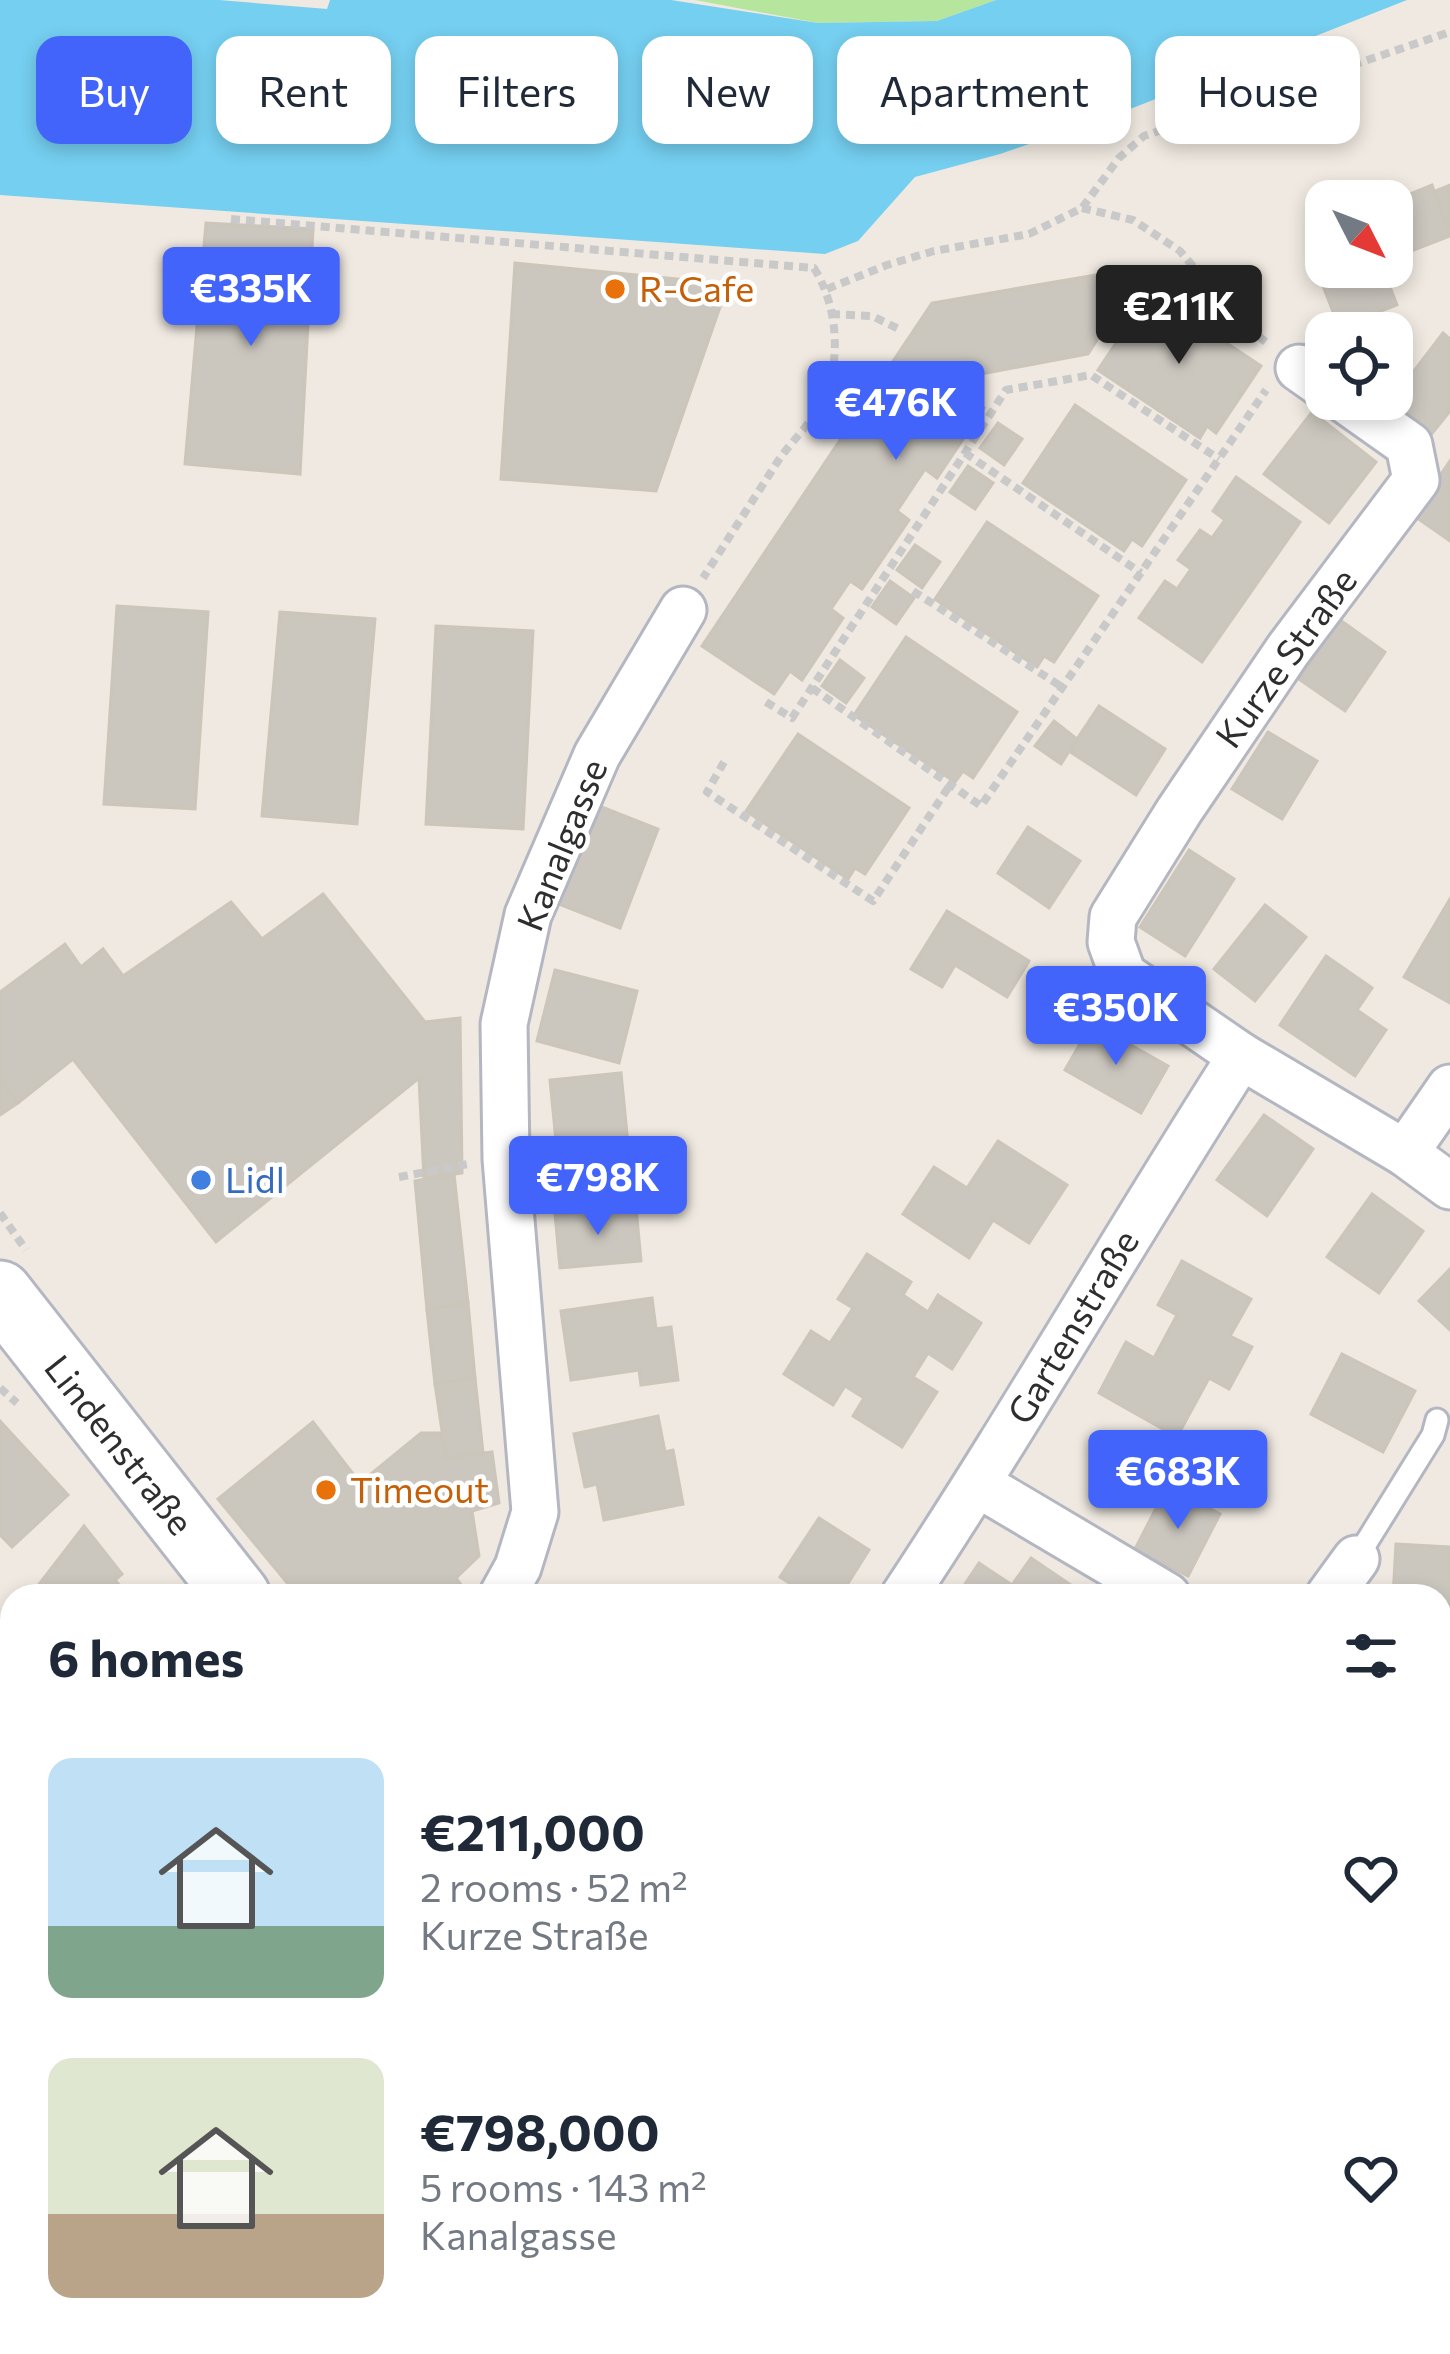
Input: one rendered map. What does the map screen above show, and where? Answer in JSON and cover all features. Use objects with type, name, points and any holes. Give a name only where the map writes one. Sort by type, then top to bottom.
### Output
[{"type":"main road","name":"Lindenstraße","points":[[0,1293],[229,1584]]},
{"type":"street","name":"Kurze Straße","points":[[1240,1056],[1123,975],[1111,942],[1113,917],[1288,650],[1416,480],[1409,445],[1373,420]]},
{"type":"street","name":"Kanalgasse","points":[[509,1584],[535,1512],[506,1159],[504,1024],[528,914],[597,755],[683,610]]},
{"type":"street","points":[[1240,1056],[1405,1153],[1450,1186]]},
{"type":"street","name":"Gartenstraße","points":[[912,1584],[1240,1056]]},
{"type":"street","points":[[1405,1153],[1450,1088]]},
{"type":"street","points":[[978,1484],[1147,1584]]},
{"type":"street","points":[[1338,1584],[1356,1558]]},
{"type":"lane","points":[[1356,1558],[1433,1435],[1437,1420]]},
{"type":"path","points":[[827,289],[934,251],[1029,234],[1082,208],[1119,158],[1144,136],[1450,32]]},
{"type":"path","points":[[812,688],[981,806],[1219,459],[1304,371],[1242,324],[1180,251],[1133,220],[1082,208]]},
{"type":"path","points":[[231,219],[814,268],[827,289],[836,341],[831,379],[818,409],[789,444],[683,610]]},
{"type":"path","points":[[830,314],[872,316],[901,331]]},
{"type":"path","points":[[766,702],[792,718],[1006,390],[1091,375],[1219,459]]},
{"type":"path","points":[[965,453],[1141,573]]},
{"type":"path","points":[[913,591],[1062,687]]},
{"type":"path","points":[[724,761],[707,792],[873,901],[950,785]]},
{"type":"path","points":[[399,1177],[461,1165]]},
{"type":"green space","points":[[695,0],[996,0],[937,21],[818,23]]},
{"type":"water","points":[[0,0],[219,0],[327,9],[330,0],[671,0],[818,23],[937,21],[996,0],[1407,0],[1316,36],[1155,36],[1155,99],[1131,109],[1131,36],[837,36],[837,144],[1029,144],[915,177],[858,241],[825,254],[0,195]]},
{"type":"building","points":[[1432,185],[1450,236],[1413,250],[1413,193]]},
{"type":"building","points":[[1450,185],[1450,230],[1435,191]]},
{"type":"building","points":[[206,223],[313,229],[300,474],[185,464]]},
{"type":"building","points":[[515,263],[728,284],[656,491],[501,479]]},
{"type":"building","points":[[1119,271],[1135,281],[1088,354],[981,374],[967,396],[984,408],[937,478],[925,469],[897,511],[909,520],[862,589],[850,581],[831,609],[843,618],[802,680],[790,671],[774,694],[702,646],[932,303]]},
{"type":"building","points":[[1324,288],[1390,288],[1397,305],[1379,312],[1333,312]]},
{"type":"building","points":[[1150,292],[1261,366],[1216,433],[1207,426],[1200,438],[1098,370]]},
{"type":"building","points":[[1443,333],[1450,339],[1450,411],[1426,441],[1399,420],[1413,420],[1413,372]]},
{"type":"building","points":[[1075,405],[1186,480],[1142,546],[1132,539],[1124,551],[1023,483]]},
{"type":"building","points":[[1306,420],[1322,420],[1376,462],[1329,523],[1264,474]]},
{"type":"building","points":[[998,423],[1022,439],[1004,465],[980,448]]},
{"type":"building","points":[[1450,461],[1450,541],[1413,515]]},
{"type":"building","points":[[968,466],[993,483],[975,509],[950,492]]},
{"type":"building","points":[[1236,477],[1300,522],[1202,662],[1139,618],[1165,581],[1177,589],[1191,569],[1178,560],[1200,530],[1212,538],[1225,520],[1213,511]]},
{"type":"building","points":[[987,522],[1098,596],[1054,662],[1044,656],[1037,667],[935,599]]},
{"type":"building","points":[[915,545],[940,562],[922,588],[897,570]]},
{"type":"building","points":[[890,581],[914,598],[896,624],[872,607]]},
{"type":"building","points":[[117,606],[208,612],[195,809],[104,804]]},
{"type":"building","points":[[280,612],[375,619],[357,824],[262,816]]},
{"type":"building","points":[[1340,620],[1385,652],[1345,711],[1299,679]]},
{"type":"building","points":[[436,626],[533,631],[523,829],[426,824]]},
{"type":"building","points":[[906,637],[1017,712],[973,778],[963,771],[955,782],[854,715]]},
{"type":"building","points":[[840,660],[864,678],[846,703],[822,686]]},
{"type":"building","points":[[1099,706],[1165,749],[1136,795],[1069,751]]},
{"type":"building","points":[[1054,721],[1077,739],[1061,764],[1035,746]]},
{"type":"building","points":[[1268,732],[1317,761],[1282,819],[1232,789]]},
{"type":"building","points":[[798,734],[909,808],[865,874],[855,868],[848,879],[746,811]]},
{"type":"building","points":[[594,804],[658,829],[620,928],[556,903]]},
{"type":"building","points":[[1028,827],[1080,861],[1049,908],[998,873]]},
{"type":"building","points":[[1189,850],[1234,879],[1185,956],[1140,927]]},
{"type":"building","points":[[323,894],[425,1022],[460,1018],[462,1173],[424,1179],[419,1078],[216,1242],[73,1059],[18,1103],[0,1080],[0,992],[65,944],[81,967],[103,949],[123,976],[231,902],[262,939]]},
{"type":"building","points":[[1450,899],[1450,1003],[1404,977]]},
{"type":"building","points":[[1265,905],[1306,937],[1255,1001],[1214,969]]},
{"type":"building","points":[[947,911],[1029,961],[1007,997],[955,965],[942,987],[911,969]]},
{"type":"building","points":[[1326,956],[1372,988],[1357,1010],[1386,1030],[1355,1076],[1280,1025]]},
{"type":"building","points":[[555,970],[637,991],[619,1063],[537,1041]]},
{"type":"building","points":[[1092,1023],[1168,1066],[1141,1113],[1065,1070]]},
{"type":"building","points":[[621,1073],[628,1144],[557,1151],[550,1080]]},
{"type":"building","points":[[0,1080],[18,1103],[0,1115]]},
{"type":"building","points":[[1264,1115],[1313,1149],[1267,1216],[1217,1180]]},
{"type":"building","points":[[998,1141],[1067,1185],[1029,1243],[993,1220],[969,1258],[903,1214],[934,1167],[967,1188]]},
{"type":"building","points":[[454,1174],[468,1303],[427,1310],[415,1181]]},
{"type":"building","points":[[1372,1194],[1423,1231],[1379,1293],[1327,1257]]},
{"type":"building","points":[[636,1208],[641,1261],[560,1268],[555,1214]]},
{"type":"building","points":[[867,1254],[911,1282],[903,1295],[928,1312],[938,1295],[981,1323],[952,1369],[928,1353],[913,1377],[937,1392],[902,1447],[853,1416],[864,1398],[845,1386],[833,1405],[784,1374],[811,1331],[830,1343],[853,1308],[838,1299]]},
{"type":"building","points":[[1182,1261],[1251,1299],[1230,1336],[1252,1347],[1229,1389],[1209,1378],[1177,1437],[1099,1393],[1126,1342],[1154,1358],[1177,1315],[1158,1305]]},
{"type":"building","points":[[1450,1269],[1450,1330],[1419,1301]]},
{"type":"building","points":[[652,1298],[656,1329],[671,1327],[678,1380],[641,1385],[639,1370],[571,1380],[561,1311]]},
{"type":"building","points":[[468,1303],[475,1378],[435,1384],[427,1310]]},
{"type":"building","points":[[1342,1354],[1415,1391],[1383,1452],[1311,1414]]},
{"type":"building","points":[[475,1378],[483,1453],[446,1458],[435,1384]]},
{"type":"building","points":[[658,1416],[665,1452],[673,1450],[683,1504],[604,1520],[597,1484],[585,1487],[574,1434]]},
{"type":"building","points":[[0,1421],[68,1495],[12,1547],[0,1535]]},
{"type":"building","points":[[313,1422],[360,1483],[421,1433],[441,1433],[446,1458],[492,1452],[499,1503],[472,1511],[479,1556],[456,1578],[460,1584],[288,1584],[218,1499]]},
{"type":"building","points":[[1167,1487],[1220,1514],[1188,1576],[1135,1549]]},
{"type":"building","points":[[819,1518],[869,1550],[848,1584],[791,1584],[780,1577]]},
{"type":"building","points":[[84,1526],[122,1574],[115,1580],[118,1584],[39,1584]]},
{"type":"building","points":[[1396,1544],[1450,1547],[1450,1584],[1394,1584]]},
{"type":"building","points":[[1031,1558],[1069,1584],[1013,1584]]},
{"type":"building","points":[[979,1563],[1010,1584],[965,1584]]},
{"type":"place","name":"R-Cafe","points":[[615,289]]},
{"type":"place","name":"Lidl","points":[[201,1180]]},
{"type":"place","name":"Timeout","points":[[326,1490]]}]
